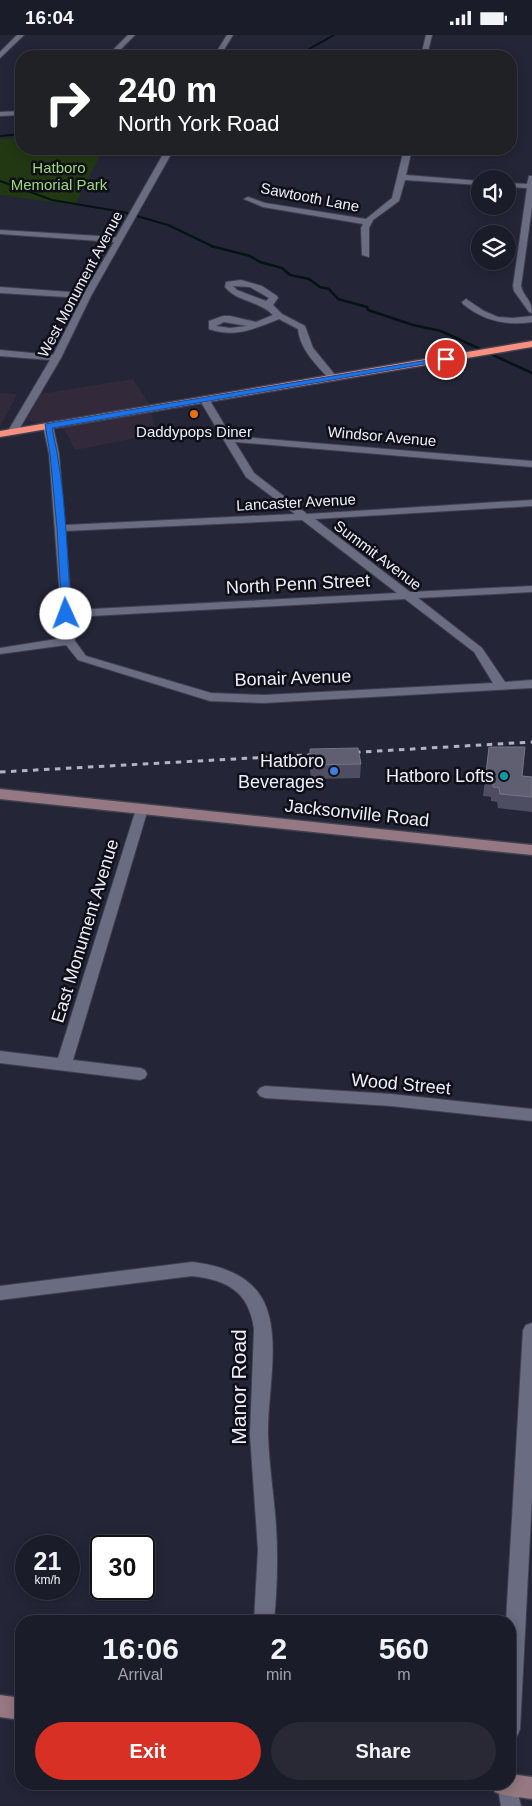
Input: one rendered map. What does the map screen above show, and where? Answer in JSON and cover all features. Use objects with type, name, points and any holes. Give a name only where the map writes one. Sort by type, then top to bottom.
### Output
[{"type":"highway","points":[[0,433],[532,344]]},
{"type":"main road","name":"Jacksonville Road","points":[[0,794],[532,850]]},
{"type":"main road","points":[[0,1706],[15,1708]]},
{"type":"main road","points":[[516,1786],[532,1788]]},
{"type":"street","points":[[0,55],[21,35]]},
{"type":"street","points":[[116,50],[132,35]]},
{"type":"street","points":[[221,50],[230,35]]},
{"type":"street","points":[[426,50],[430,35]]},
{"type":"street","points":[[0,114],[15,113]]},
{"type":"street","name":"West Monument Avenue","points":[[13,431],[56,358],[86,296],[167,155]]},
{"type":"street","points":[[366,255],[365,228],[370,219],[396,199],[407,155]]},
{"type":"street","points":[[402,177],[471,182]]},
{"type":"street","points":[[516,184],[531,182],[517,286],[518,291],[532,309]]},
{"type":"street","name":"Sawtooth Lane","points":[[248,199],[263,205],[368,222]]},
{"type":"street","points":[[0,233],[118,240]]},
{"type":"street","points":[[0,289],[86,296]]},
{"type":"street","points":[[466,302],[492,319],[515,322],[532,319]]},
{"type":"street","points":[[268,305],[279,316],[302,327],[302,336],[306,344],[333,378]]},
{"type":"street","points":[[255,325],[279,316]]},
{"type":"street","points":[[0,353],[56,358]]},
{"type":"street","name":"Summit Avenue","points":[[204,399],[250,475],[478,650],[501,685]]},
{"type":"street","points":[[0,651],[70,641],[66,614],[61,528],[53,444],[48,426]]},
{"type":"street","name":"Windsor Avenue","points":[[229,439],[532,463]]},
{"type":"street","name":"Lancaster Avenue","points":[[61,528],[303,517],[532,503]]},
{"type":"street","name":"North Penn Street","points":[[66,614],[532,589]]},
{"type":"street","name":"Bonair Avenue","points":[[70,641],[82,658],[210,697],[264,699],[532,683]]},
{"type":"street","name":"East Monument Avenue","points":[[64,1064],[142,809]]},
{"type":"street","points":[[0,1057],[140,1074]]},
{"type":"street","name":"Wood Street","points":[[265,1092],[391,1100],[532,1115]]},
{"type":"street","name":"Manor Road","points":[[0,1293],[192,1269],[212,1271],[229,1278],[245,1288],[257,1304],[261,1323],[259,1434],[267,1528],[268,1577],[265,1615]]},
{"type":"street","points":[[516,1628],[531,1377],[532,1330]]},
{"type":"street","points":[[507,1790],[511,1806]]},
{"type":"shaded area","points":[[133,379],[149,404],[157,434],[75,450],[65,430],[27,420],[40,394]]},
{"type":"shaded area","points":[[0,393],[17,394],[0,427]]},
{"type":"green space","name":"Hatboro Memorial Park","points":[[15,138],[15,155],[100,155],[75,205],[0,195],[0,139]]},
{"type":"building","name":"Hatboro Lofts","points":[[489,747],[525,747],[522,776],[532,777],[532,797],[500,794],[499,788],[493,787],[493,783],[485,782]]},
{"type":"building","points":[[358,748],[361,764],[311,765],[310,749]]},
{"type":"waterway","points":[[308,50],[334,35]]},
{"type":"waterway","points":[[0,136],[15,135]]},
{"type":"waterway","points":[[0,181],[52,200],[123,212],[168,225],[213,247]]},
{"type":"waterway","points":[[213,247],[250,256],[260,262],[282,268],[290,275],[309,279],[320,287],[329,289],[338,299],[367,307],[368,310],[413,325],[441,331],[532,373]]},
{"type":"railway","points":[[344,753],[532,742]]},
{"type":"railway","points":[[0,772],[324,754]]},
{"type":"place","name":"Daddypops Diner","points":[[194,414]]},
{"type":"place","name":"Hatboro Beverages","points":[[334,771]]},
{"type":"place","name":"Hatboro Lofts","points":[[504,776]]},
{"type":"route","points":[[66,614],[54,454],[48,426],[446,359]]}]
